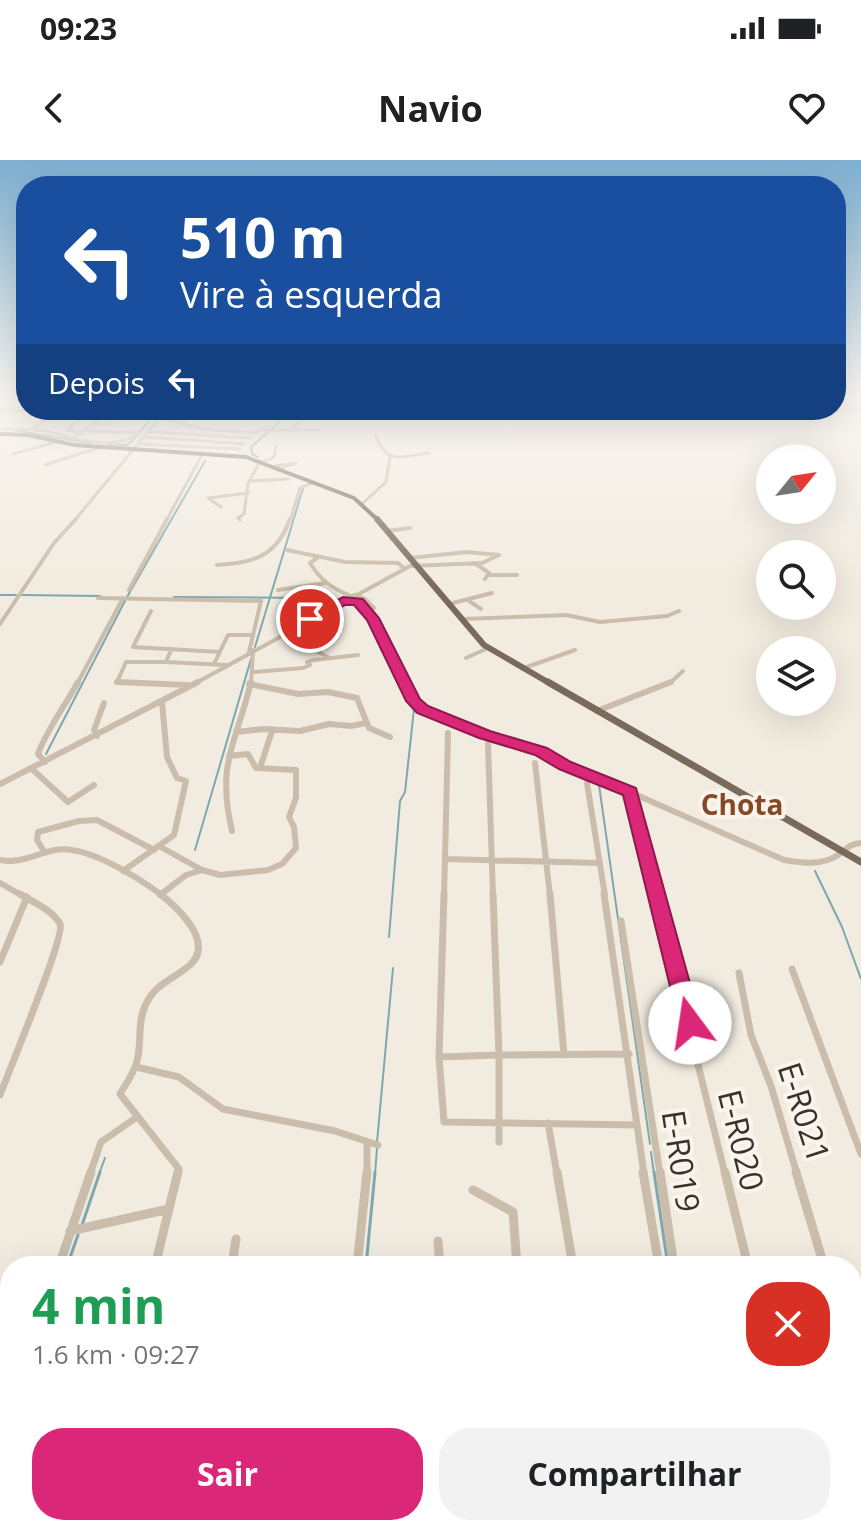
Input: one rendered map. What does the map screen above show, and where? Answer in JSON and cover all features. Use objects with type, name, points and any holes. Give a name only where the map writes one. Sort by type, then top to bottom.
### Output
[{"type":"main road","points":[[256,459],[363,500],[415,566],[488,648],[861,862]]},
{"type":"street","points":[[45,465],[63,459]]},
{"type":"street","points":[[0,624],[54,543],[127,459]]},
{"type":"street","points":[[129,590],[200,459]]},
{"type":"street","points":[[240,520],[238,517],[244,514],[249,481],[261,461],[267,459]]},
{"type":"street","points":[[363,500],[386,482],[390,459]]},
{"type":"street","points":[[249,481],[289,479]]},
{"type":"street","points":[[217,565],[262,559],[273,553],[290,524],[300,488],[315,482]]},
{"type":"street","points":[[221,507],[208,498],[248,493]]},
{"type":"street","points":[[387,531],[410,528]]},
{"type":"street","points":[[287,550],[320,558],[398,563],[405,569]]},
{"type":"street","points":[[0,784],[162,702],[352,595],[405,569],[476,564],[499,555],[468,550],[440,557],[410,558]]},
{"type":"street","points":[[320,558],[312,559],[310,565],[325,583],[365,599],[374,608]]},
{"type":"street","points":[[476,564],[484,569],[488,577],[517,575]]},
{"type":"street","points":[[476,572],[484,569]]},
{"type":"street","points":[[278,590],[325,583]]},
{"type":"street","points":[[449,604],[492,593]]},
{"type":"street","points":[[98,598],[261,601],[251,651]]},
{"type":"street","points":[[45,762],[38,754],[45,735],[59,719],[123,598]]},
{"type":"street","points":[[287,601],[358,602],[367,610],[390,649],[414,701],[422,710],[541,751],[565,766],[784,860],[820,864],[844,852],[850,844],[861,842]]},
{"type":"street","points":[[469,601],[481,609]]},
{"type":"street","points":[[151,611],[117,682],[191,685]]},
{"type":"street","points":[[462,619],[566,615],[600,622],[667,616],[679,611]]},
{"type":"street","points":[[282,634],[328,657]]},
{"type":"street","points":[[214,664],[228,635],[253,635]]},
{"type":"street","points":[[133,647],[220,652]]},
{"type":"street","points":[[466,658],[488,648]]},
{"type":"street","points":[[166,662],[171,650]]},
{"type":"street","points":[[524,668],[575,650]]},
{"type":"street","points":[[232,831],[224,801],[229,756],[256,656],[251,651]]},
{"type":"street","points":[[253,672],[303,668],[310,665],[307,662],[328,657],[358,655]]},
{"type":"street","points":[[126,662],[229,665]]},
{"type":"street","points":[[597,711],[659,684],[669,684],[683,671]]},
{"type":"street","points":[[249,684],[298,694],[329,692],[357,698],[366,723],[374,732],[390,737]]},
{"type":"street","points":[[123,871],[161,847],[178,828],[186,781],[177,778],[167,757],[162,702]]},
{"type":"street","points":[[97,736],[94,730],[104,703]]},
{"type":"street","points":[[237,732],[366,723]]},
{"type":"street","points":[[260,768],[272,731]]},
{"type":"street","points":[[448,733],[439,1057],[444,1122],[637,1125]]},
{"type":"street","points":[[488,744],[499,1055],[499,1142]]},
{"type":"street","points":[[45,853],[37,840],[38,832],[94,820],[161,847],[202,870],[220,875],[259,872],[282,864],[298,846],[289,817],[296,798],[296,770],[256,768],[248,754],[229,756]]},
{"type":"street","points":[[535,763],[564,1055]]},
{"type":"street","points":[[32,769],[68,802],[94,785]]},
{"type":"street","points":[[587,783],[657,1256]]},
{"type":"street","name":"E-R020","points":[[630,792],[746,1256]]},
{"type":"street","points":[[0,860],[19,863],[63,849],[97,856],[181,909],[198,945],[190,966],[160,983],[143,1008],[136,1067],[120,1094],[179,1169],[157,1256]]},
{"type":"street","points":[[445,859],[600,863]]},
{"type":"street","points":[[160,895],[186,875],[202,870]]},
{"type":"street","points":[[0,883],[55,917],[61,930],[57,952],[34,1003],[0,1095]]},
{"type":"street","points":[[0,962],[27,897]]},
{"type":"street","name":"E-R019","points":[[621,921],[672,1256]]},
{"type":"street","points":[[792,969],[861,1154]]},
{"type":"street","name":"E-R021","points":[[739,973],[751,1035],[771,1086],[821,1256]]},
{"type":"street","points":[[439,1057],[629,1054]]},
{"type":"street","points":[[136,1067],[179,1077],[223,1109],[335,1131],[378,1145]]},
{"type":"street","points":[[62,1256],[101,1142],[137,1117]]},
{"type":"street","points":[[548,1123],[571,1256]]},
{"type":"street","points":[[358,1256],[367,1174],[367,1142]]},
{"type":"street","points":[[641,1147],[656,1148]]},
{"type":"street","points":[[473,1190],[513,1212],[516,1256]]},
{"type":"street","points":[[70,1231],[169,1209]]},
{"type":"street","points":[[233,1256],[236,1239]]},
{"type":"street","points":[[438,1241],[439,1256]]},
{"type":"waterway","points":[[46,754],[127,597],[205,461]]},
{"type":"waterway","points":[[298,504],[303,489]]},
{"type":"waterway","points":[[270,598],[298,505]]},
{"type":"waterway","points":[[0,595],[16,595]]},
{"type":"waterway","points":[[22,595],[100,596]]},
{"type":"waterway","points":[[174,597],[270,598]]},
{"type":"waterway","points":[[255,647],[270,598]]},
{"type":"waterway","points":[[270,598],[308,598]]},
{"type":"waterway","points":[[354,598],[362,600],[373,613]]},
{"type":"waterway","points":[[195,850],[251,659]]},
{"type":"waterway","points":[[389,937],[400,801],[405,792],[414,709]]},
{"type":"waterway","points":[[599,785],[650,1144]]},
{"type":"waterway","points":[[815,871],[842,927],[861,979]]},
{"type":"waterway","points":[[377,1142],[393,968]]},
{"type":"waterway","points":[[375,1174],[377,1148]]},
{"type":"waterway","points":[[651,1152],[654,1174]]},
{"type":"waterway","points":[[99,1174],[105,1158]]},
{"type":"waterway","points":[[82,1225],[100,1172]]},
{"type":"waterway","points":[[367,1256],[375,1172]]},
{"type":"waterway","points":[[654,1172],[667,1256]]},
{"type":"waterway","points":[[71,1256],[78,1235]]},
{"type":"district","name":"Chota","points":[[742,804]]},
{"type":"route","points":[[310,619],[343,600],[362,604],[373,618],[414,701],[422,710],[541,751],[565,766],[630,792],[690,1023]]}]
